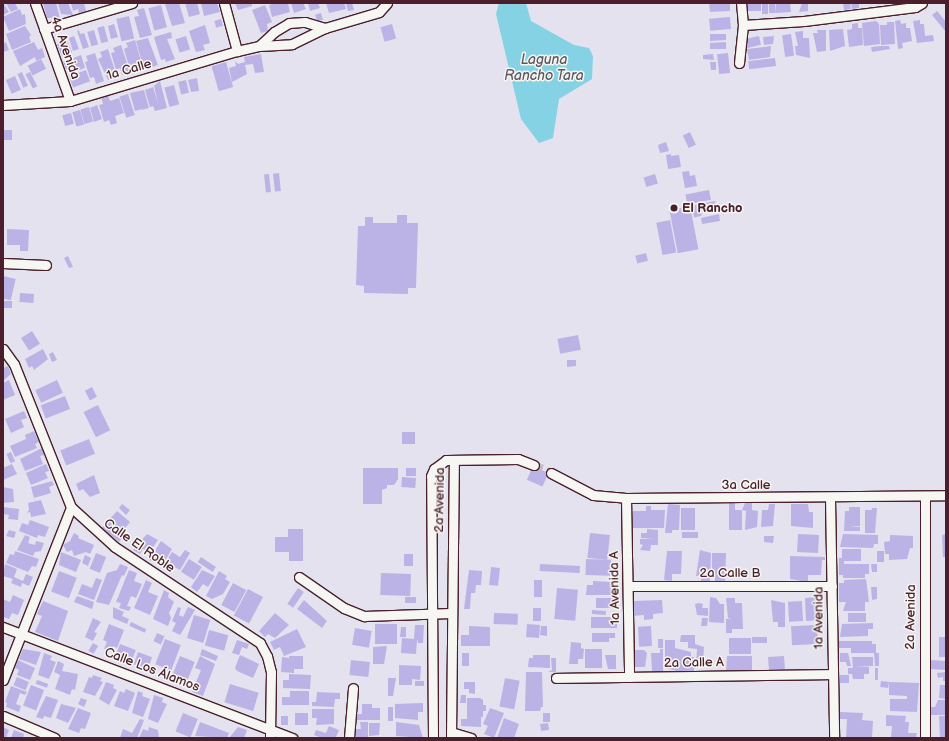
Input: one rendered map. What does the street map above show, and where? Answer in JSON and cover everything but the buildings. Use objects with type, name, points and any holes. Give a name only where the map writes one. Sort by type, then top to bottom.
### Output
[{"type":"street","name":"4a Avenida","points":[[35,3],[70,101]]},
{"type":"street","points":[[44,29],[132,3]]},
{"type":"street","points":[[224,3],[237,52]]},
{"type":"street","points":[[739,63],[743,25],[741,3]]},
{"type":"street","name":"1a Calle","points":[[3,105],[70,101],[259,46],[292,44],[325,28],[379,12],[387,4]]},
{"type":"street","points":[[743,25],[804,21],[919,5]]},
{"type":"street","name":"1a Calle","points":[[259,46],[274,32],[289,23],[305,22],[325,28]]},
{"type":"street","points":[[3,263],[46,264]]},
{"type":"street","name":"Calle El Roble","points":[[3,349],[14,364],[71,507],[92,528],[115,547],[260,644],[267,656],[271,672],[270,734]]},
{"type":"street","points":[[454,460],[518,459],[534,465]]},
{"type":"street","name":"2a Avenida","points":[[433,738],[432,672],[434,614],[431,476],[440,463],[454,460],[451,613],[451,735]]},
{"type":"street","name":"3a Calle","points":[[551,473],[593,495],[626,498],[830,498],[946,495]]},
{"type":"street","name":"2a Avenida","points":[[925,496],[925,738]]},
{"type":"street","name":"1a Avenida A","points":[[626,498],[629,677]]},
{"type":"street","name":"1a Avenida","points":[[830,498],[834,738]]},
{"type":"street","points":[[3,680],[71,507]]},
{"type":"street","points":[[299,576],[344,608],[364,616],[451,613]]},
{"type":"street","name":"2a Calle B","points":[[628,586],[832,586]]},
{"type":"street","name":"Calle Los Álamos","points":[[3,627],[270,734],[292,738]]},
{"type":"street","points":[[432,672],[451,674]]},
{"type":"street","name":"2a Calle A","points":[[556,678],[832,674]]},
{"type":"street","points":[[349,738],[353,688]]},
{"type":"street","points":[[3,716],[55,738]]},
{"type":"street","points":[[451,735],[471,738]]},
{"type":"water","name":"Laguna Rancho Tara","points":[[499,3],[526,3],[531,21],[574,45],[589,48],[593,56],[592,79],[559,99],[553,138],[539,143],[521,119],[496,14]]},
{"type":"tunnel","points":[[534,465],[551,473]]},
{"type":"place","name":"El Rancho","points":[[674,208]]}]
